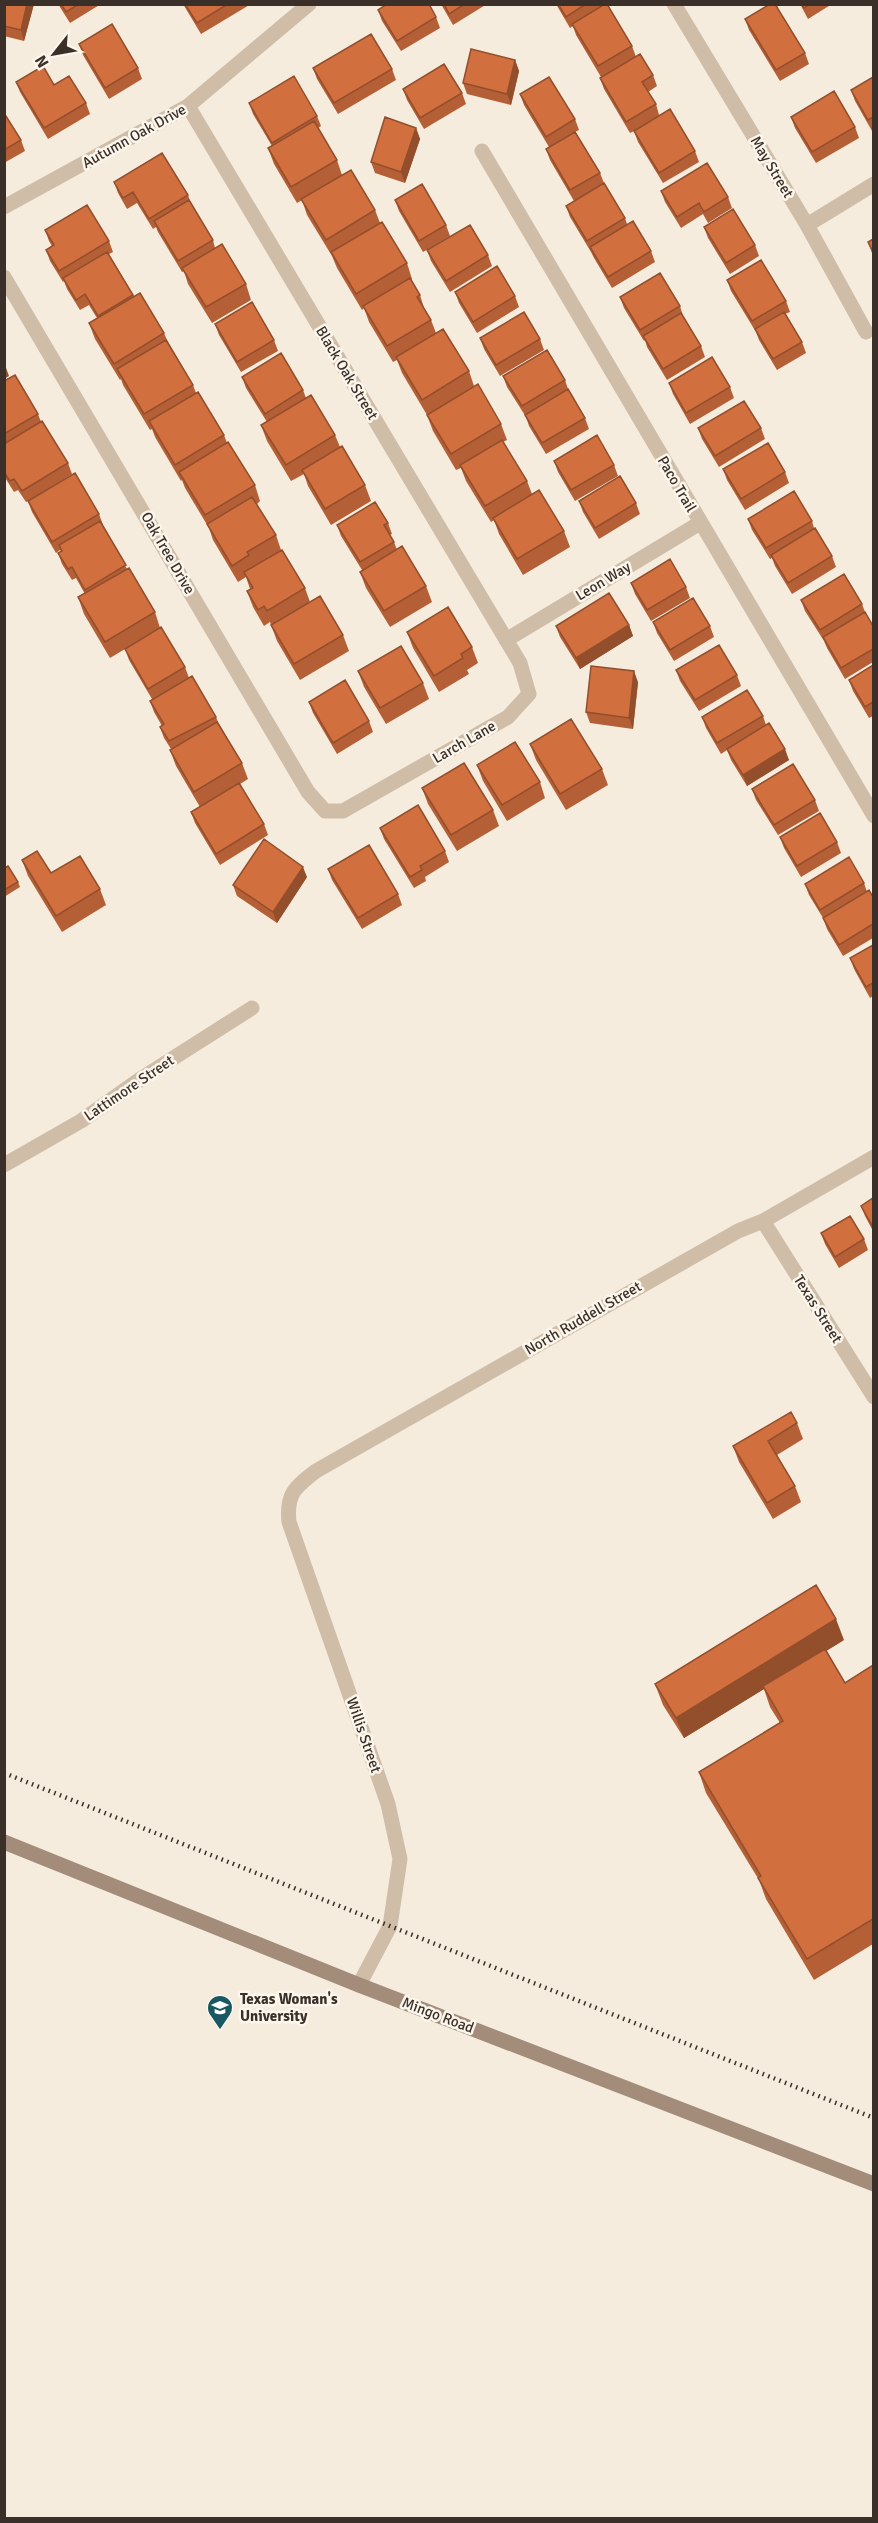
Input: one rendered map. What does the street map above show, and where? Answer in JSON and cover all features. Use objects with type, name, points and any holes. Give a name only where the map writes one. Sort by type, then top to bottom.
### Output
[{"type":"street","name":"Autumn Oak Drive","points":[[4,207],[188,106],[309,4]]},
{"type":"street","name":"May Street","points":[[675,5],[807,225],[867,332]]},
{"type":"street","name":"Black Oak Street","points":[[188,106],[506,640]]},
{"type":"street","name":"Paco Trail","points":[[482,151],[873,816]]},
{"type":"street","points":[[807,225],[873,184]]},
{"type":"street","name":"Oak Tree Drive","points":[[4,277],[308,792],[325,811],[343,811]]},
{"type":"street","name":"Leon Way","points":[[506,640],[700,523]]},
{"type":"street","name":"Larch Lane","points":[[343,811],[508,717],[528,694],[520,663],[506,640]]},
{"type":"street","name":"Lattimore Street","points":[[4,1165],[81,1121],[142,1078],[252,1008]]},
{"type":"street","name":"North Ruddell Street","points":[[296,1486],[316,1471],[446,1396],[738,1231],[763,1221],[873,1157]]},
{"type":"street","name":"Texas Street","points":[[763,1221],[873,1397]]},
{"type":"street","name":"Willis Street","points":[[296,1486],[287,1505],[289,1522],[388,1804],[400,1859],[390,1926],[359,1984]]},
{"type":"street","name":"Mingo Road","points":[[4,1842],[359,1984],[873,2184]]},
{"type":"building","points":[[4,4],[27,4],[21,30],[4,26]]},
{"type":"building","points":[[61,4],[79,4],[66,12]]},
{"type":"building","points":[[185,4],[228,4],[197,23]]},
{"type":"building","points":[[387,4],[429,4],[436,17],[397,41],[378,10]]},
{"type":"building","points":[[444,4],[465,4],[449,14]]},
{"type":"building","points":[[558,4],[586,4],[566,17]]},
{"type":"building","points":[[605,4],[632,46],[598,66],[572,24]]},
{"type":"building","points":[[770,4],[775,4],[805,53],[776,70],[745,19]]},
{"type":"building","points":[[112,24],[138,68],[105,88],[79,44]]},
{"type":"building","points":[[371,34],[392,69],[334,103],[313,68]]},
{"type":"building","points":[[471,49],[515,60],[507,94],[463,83]]},
{"type":"building","points":[[640,54],[653,75],[642,82],[656,104],[626,122],[600,78]]},
{"type":"building","points":[[444,64],[462,93],[420,118],[403,89]]},
{"type":"building","points":[[43,66],[54,85],[69,76],[86,103],[44,128],[16,82]]},
{"type":"building","points":[[294,76],[317,116],[272,143],[249,103]]},
{"type":"building","points":[[549,77],[575,119],[546,137],[520,94]]},
{"type":"building","points":[[873,77],[873,117],[868,120],[851,90]]},
{"type":"building","points":[[834,91],[855,127],[812,152],[791,117]]},
{"type":"building","points":[[670,109],[695,151],[659,173],[634,131]]},
{"type":"building","points":[[4,113],[21,140],[4,150]]},
{"type":"building","points":[[385,117],[416,128],[401,172],[371,162]]},
{"type":"building","points":[[314,121],[337,160],[291,187],[268,148]]},
{"type":"building","points":[[575,132],[600,173],[570,190],[546,149]]},
{"type":"building","points":[[162,153],[188,195],[149,219],[133,192],[123,198],[114,182]]},
{"type":"building","points":[[707,163],[728,197],[704,212],[699,203],[677,217],[661,191]]},
{"type":"building","points":[[351,170],[375,210],[326,240],[301,199]]},
{"type":"building","points":[[604,183],[625,218],[587,241],[566,206]]},
{"type":"building","points":[[422,184],[446,225],[419,241],[395,200]]},
{"type":"building","points":[[189,200],[213,240],[178,261],[154,221]]},
{"type":"building","points":[[87,205],[109,241],[59,271],[46,250],[54,245],[45,230]]},
{"type":"building","points":[[733,209],[755,245],[726,263],[704,227]]},
{"type":"building","points":[[633,221],[651,251],[608,277],[590,247]]},
{"type":"building","points":[[382,222],[407,263],[356,294],[331,252]]},
{"type":"building","points":[[470,225],[488,255],[446,281],[427,250]]},
{"type":"building","points":[[873,239],[873,252],[868,242]]},
{"type":"building","points":[[222,244],[246,284],[206,307],[182,268]]},
{"type":"building","points":[[107,252],[133,295],[98,316],[85,294],[76,300],[63,278]]},
{"type":"building","points":[[761,260],[786,301],[752,321],[727,280]]},
{"type":"building","points":[[497,266],[515,296],[473,322],[455,292]]},
{"type":"building","points":[[660,273],[680,306],[640,330],[620,297]]},
{"type":"building","points":[[410,278],[420,295],[417,297],[431,320],[387,346],[363,306]]},
{"type":"building","points":[[140,293],[164,333],[114,364],[89,323]]},
{"type":"building","points":[[252,302],[274,340],[237,362],[215,324]]},
{"type":"building","points":[[524,312],[540,339],[496,365],[480,338]]},
{"type":"building","points":[[784,312],[802,342],[773,359],[755,329]]},
{"type":"building","points":[[681,313],[701,346],[663,369],[643,336]]},
{"type":"building","points":[[443,329],[469,371],[422,400],[396,357]]},
{"type":"building","points":[[166,340],[193,385],[144,414],[117,369]]},
{"type":"building","points":[[547,350],[565,380],[522,406],[503,376]]},
{"type":"building","points":[[281,353],[303,390],[265,414],[242,377]]},
{"type":"building","points":[[712,357],[730,387],[686,413],[669,383]]},
{"type":"building","points":[[15,375],[38,414],[4,434],[4,381]]},
{"type":"building","points":[[478,384],[501,424],[451,454],[427,415]]},
{"type":"building","points":[[568,389],[585,418],[542,443],[525,415]]},
{"type":"building","points":[[198,392],[224,435],[175,465],[149,421]]},
{"type":"building","points":[[311,395],[335,435],[286,465],[261,425]]},
{"type":"building","points":[[744,401],[761,428],[715,456],[698,428]]},
{"type":"building","points":[[42,421],[68,463],[22,491],[14,479],[10,481],[4,472],[4,444]]},
{"type":"building","points":[[597,435],[614,465],[571,490],[554,461]]},
{"type":"building","points":[[502,440],[527,481],[485,506],[460,465]]},
{"type":"building","points":[[228,442],[255,485],[205,515],[179,472]]},
{"type":"building","points":[[768,443],[785,472],[741,499],[723,469]]},
{"type":"building","points":[[342,446],[365,485],[325,509],[302,470]]},
{"type":"building","points":[[75,473],[99,514],[52,542],[28,501]]},
{"type":"building","points":[[620,476],[636,503],[595,528],[579,501]]},
{"type":"building","points":[[539,490],[564,531],[517,559],[493,518]]},
{"type":"building","points":[[794,491],[812,521],[766,548],[748,519]]},
{"type":"building","points":[[252,497],[276,535],[247,552],[249,555],[232,566],[207,524]]},
{"type":"building","points":[[375,502],[388,523],[384,525],[394,542],[360,562],[337,525]]},
{"type":"building","points":[[100,521],[126,565],[85,590],[72,567],[68,569],[58,553],[62,551],[59,545]]},
{"type":"building","points":[[815,528],[832,556],[788,583],[771,555]]},
{"type":"building","points":[[402,546],[426,586],[384,611],[360,572]]},
{"type":"building","points":[[282,550],[305,588],[267,611],[264,606],[258,610],[247,591],[253,588],[244,572]]},
{"type":"building","points":[[670,559],[686,587],[647,610],[631,583]]},
{"type":"building","points":[[129,568],[155,612],[105,642],[78,597]]},
{"type":"building","points":[[844,574],[862,604],[820,630],[801,600]]},
{"type":"building","points":[[609,593],[629,625],[576,658],[556,626]]},
{"type":"building","points":[[320,596],[343,635],[294,664],[271,625]]},
{"type":"building","points":[[693,598],[710,626],[670,650],[653,622]]},
{"type":"building","points":[[448,607],[472,647],[461,654],[463,658],[434,676],[407,632]]},
{"type":"building","points":[[865,612],[873,626],[873,649],[841,668],[823,637]]},
{"type":"building","points":[[161,627],[185,667],[148,689],[125,649]]},
{"type":"building","points":[[719,645],[737,675],[695,700],[676,670]]},
{"type":"building","points":[[401,646],[423,683],[380,708],[358,671]]},
{"type":"building","points":[[873,665],[873,702],[865,707],[849,680]]},
{"type":"building","points":[[591,666],[634,671],[629,718],[586,712]]},
{"type":"building","points":[[192,676],[216,717],[169,741],[160,727],[164,724],[150,701]]},
{"type":"building","points":[[345,680],[369,721],[333,743],[309,702]]},
{"type":"building","points":[[747,690],[763,716],[717,743],[702,717]]},
{"type":"building","points":[[571,719],[602,769],[560,794],[530,744]]},
{"type":"building","points":[[217,722],[242,763],[194,792],[170,750]]},
{"type":"building","points":[[769,723],[785,749],[743,775],[727,749]]},
{"type":"building","points":[[515,742],[540,782],[502,805],[477,765]]},
{"type":"building","points":[[464,763],[493,810],[451,835],[422,788]]},
{"type":"building","points":[[793,764],[815,800],[774,825],[752,789]]},
{"type":"building","points":[[239,783],[264,824],[216,854],[191,812]]},
{"type":"building","points":[[418,805],[445,851],[420,866],[422,870],[410,877],[380,828]]},
{"type":"building","points":[[820,813],[837,842],[797,866],[780,837]]},
{"type":"building","points":[[264,839],[303,867],[273,912],[233,885]]},
{"type":"building","points":[[369,845],[398,894],[358,918],[328,869]]},
{"type":"building","points":[[37,851],[51,873],[80,856],[100,889],[56,916],[22,860]]},
{"type":"building","points":[[849,857],[864,883],[820,910],[805,884]]},
{"type":"building","points":[[8,866],[18,882],[4,890],[4,868]]},
{"type":"building","points":[[869,890],[873,897],[873,924],[839,945],[823,918]]},
{"type":"building","points":[[873,945],[873,983],[866,987],[850,958]]},
{"type":"building","points":[[873,1198],[873,1227],[861,1206]]},
{"type":"building","points":[[850,1216],[864,1239],[835,1257],[821,1233]]},
{"type":"building","points":[[791,1412],[797,1423],[768,1441],[795,1486],[767,1503],[733,1446]]},
{"type":"building","points":[[816,1585],[836,1619],[676,1718],[655,1684]]},
{"type":"building","points":[[825,1649],[845,1683],[873,1665],[873,1919],[807,1959],[758,1878],[761,1876],[699,1772],[783,1721],[763,1686]]},
{"type":"railway","points":[[4,1773],[874,2118]]},
{"type":"place","name":"Texas Woman's University","points":[[220,2031]]}]
